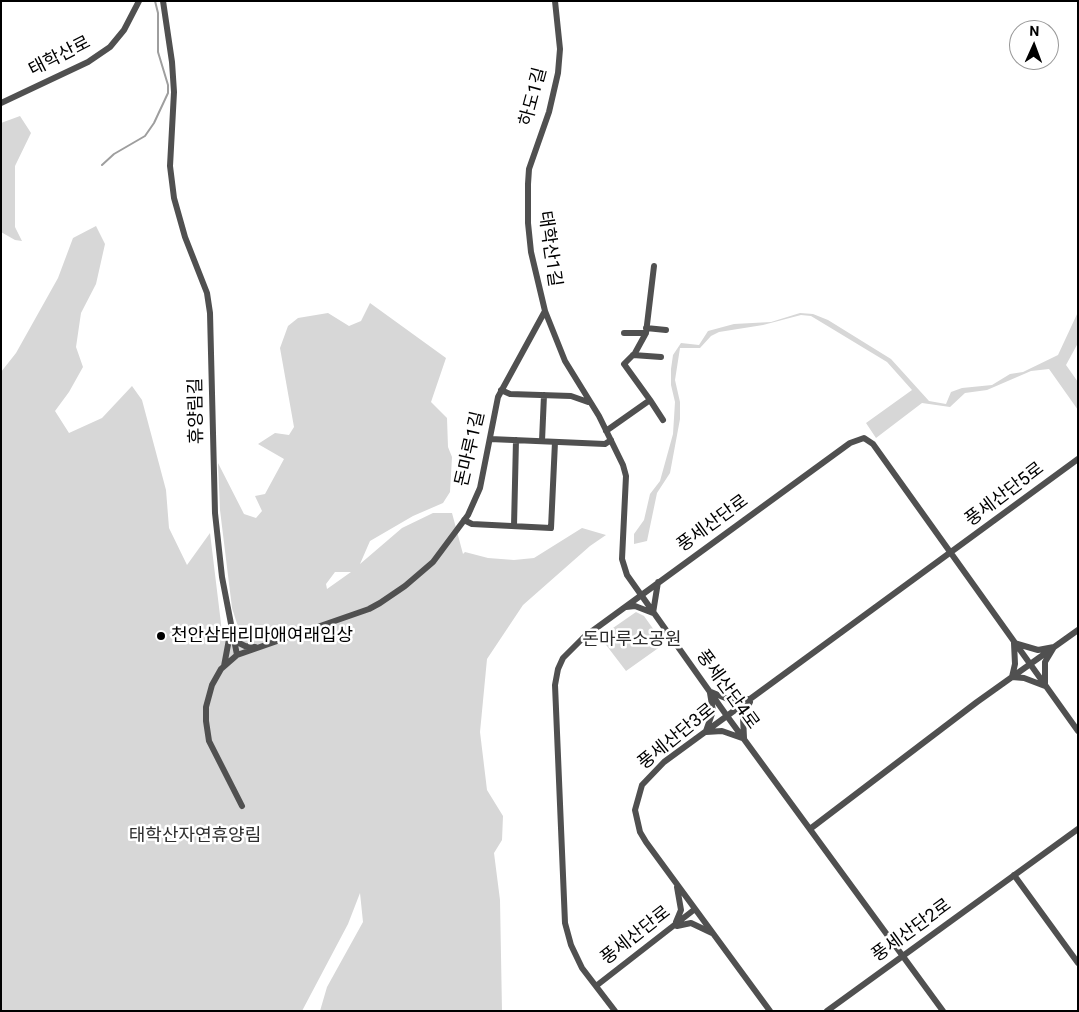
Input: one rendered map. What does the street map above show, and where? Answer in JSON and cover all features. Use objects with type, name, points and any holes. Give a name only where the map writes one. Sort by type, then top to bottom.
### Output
[{"type":"street","name":"태학산로","points":[[1,103],[88,62],[110,47],[124,30],[139,1]]},
{"type":"street","name":"휴양림길","points":[[163,1],[172,62],[174,92],[170,166],[174,198],[185,237],[207,293],[210,313],[215,513],[222,577],[237,655]]},
{"type":"street","name":"하도1길","points":[[528,200],[529,169],[549,112],[558,73],[560,49],[555,1]]},
{"type":"street","name":"태학산1길","points":[[528,200],[532,252],[545,311]]},
{"type":"street","points":[[654,266],[646,331],[633,355],[624,364],[663,420]]},
{"type":"street","name":"돈마루1길","points":[[237,655],[369,610],[405,586],[433,562],[464,520],[480,488],[501,390],[545,311]]},
{"type":"street","name":"풍세산단4로","points":[[545,311],[554,335],[577,382],[611,440],[626,476],[622,559],[627,575],[727,716],[943,1011]]},
{"type":"street","points":[[533,334],[540,328],[544,328],[554,335]]},
{"type":"street","points":[[624,333],[666,330]]},
{"type":"street","points":[[633,355],[661,357]]},
{"type":"street","points":[[572,396],[577,382]]},
{"type":"street","points":[[501,390],[510,394],[572,396],[589,402]]},
{"type":"street","points":[[542,441],[544,395]]},
{"type":"street","points":[[606,431],[650,400]]},
{"type":"street","name":"풍세산단로","points":[[615,1011],[574,952],[565,923],[555,685],[563,658],[574,645],[624,607],[850,442],[864,438],[873,444],[1078,732]]},
{"type":"street","points":[[490,439],[605,444],[611,440]]},
{"type":"street","points":[[514,526],[516,440]]},
{"type":"street","points":[[464,520],[472,524],[551,528],[555,442]]},
{"type":"street","name":"풍세산단5로","points":[[950,554],[1078,460]]},
{"type":"street","name":"풍세산단3로","points":[[770,1011],[640,832],[635,810],[637,797],[650,775],[705,732],[950,554]]},
{"type":"street","points":[[624,607],[635,606],[653,612],[658,582]]},
{"type":"street","points":[[223,667],[229,644],[230,623]]},
{"type":"street","points":[[810,830],[1012,677],[1078,630]]},
{"type":"street","points":[[232,633],[237,642],[245,646],[256,647]]},
{"type":"street","points":[[1012,677],[1015,664],[1014,643],[1029,649],[1054,647]]},
{"type":"street","points":[[1012,677],[1024,678],[1045,686],[1045,662],[1054,647]]},
{"type":"street","points":[[237,655],[223,667],[212,684],[206,707],[209,741],[242,806]]},
{"type":"street","points":[[710,692],[735,702],[752,699]]},
{"type":"street","points":[[710,692],[713,711],[705,732],[730,732],[744,739],[743,717],[752,699]]},
{"type":"street","name":"풍세산단2로","points":[[827,1011],[1078,829]]},
{"type":"street","points":[[1014,875],[1078,963]]},
{"type":"street","points":[[673,926],[681,910],[676,883]]},
{"type":"street","name":"풍세산단로","points":[[596,986],[695,909]]},
{"type":"street","points":[[673,926],[691,923],[713,933]]},
{"type":"green space","points":[[20,116],[31,133],[15,166],[15,227],[22,241],[15,240],[1,232],[1,123]]},
{"type":"green space","name":"태학산자연휴양림","points":[[96,226],[105,244],[96,284],[81,313],[76,347],[83,367],[69,392],[55,411],[69,433],[102,418],[132,386],[142,400],[166,490],[169,528],[187,565],[210,533],[223,640],[240,633],[232,608],[220,510],[218,463],[244,514],[256,518],[262,511],[255,496],[265,494],[284,459],[258,444],[275,433],[289,435],[294,427],[280,348],[288,326],[298,318],[328,313],[349,326],[361,321],[370,303],[446,358],[431,402],[447,418],[448,447],[452,457],[450,492],[443,503],[413,516],[370,541],[360,564],[402,528],[433,513],[452,513],[463,554],[465,552],[488,558],[514,560],[534,558],[582,528],[606,535],[590,546],[523,605],[487,659],[480,732],[487,790],[503,816],[502,840],[494,853],[500,900],[502,1011],[320,1011],[327,987],[363,922],[360,893],[348,924],[302,1011],[1,1011],[1,372],[16,353],[58,278],[73,238]],"holes":[[[335,572],[351,572],[327,589],[326,584]]]},
{"type":"green space","points":[[1078,312],[1078,343],[1066,365],[1078,382],[1078,410],[1049,369],[1031,371],[987,390],[965,393],[950,407],[922,403],[876,438],[866,423],[912,390],[887,362],[811,316],[801,315],[763,325],[719,332],[711,336],[700,348],[680,348],[675,380],[680,402],[680,419],[670,473],[657,493],[647,541],[634,544],[634,534],[644,520],[650,494],[660,481],[673,434],[675,402],[671,385],[671,369],[673,355],[681,343],[699,345],[708,331],[734,324],[771,322],[800,313],[813,314],[828,320],[891,359],[929,401],[946,404],[951,392],[962,388],[992,385],[1010,374],[1023,372],[1058,355]]},
{"type":"green space","name":"돈마루소공원","points":[[636,612],[644,616],[664,644],[626,671],[600,637]]},
{"type":"waterway","points":[[102,165],[114,154],[145,136],[154,123],[168,93],[168,85],[158,52],[158,13],[155,1]]},
{"type":"place","name":"천안삼태리마애여래입상","points":[[161,636]]}]
